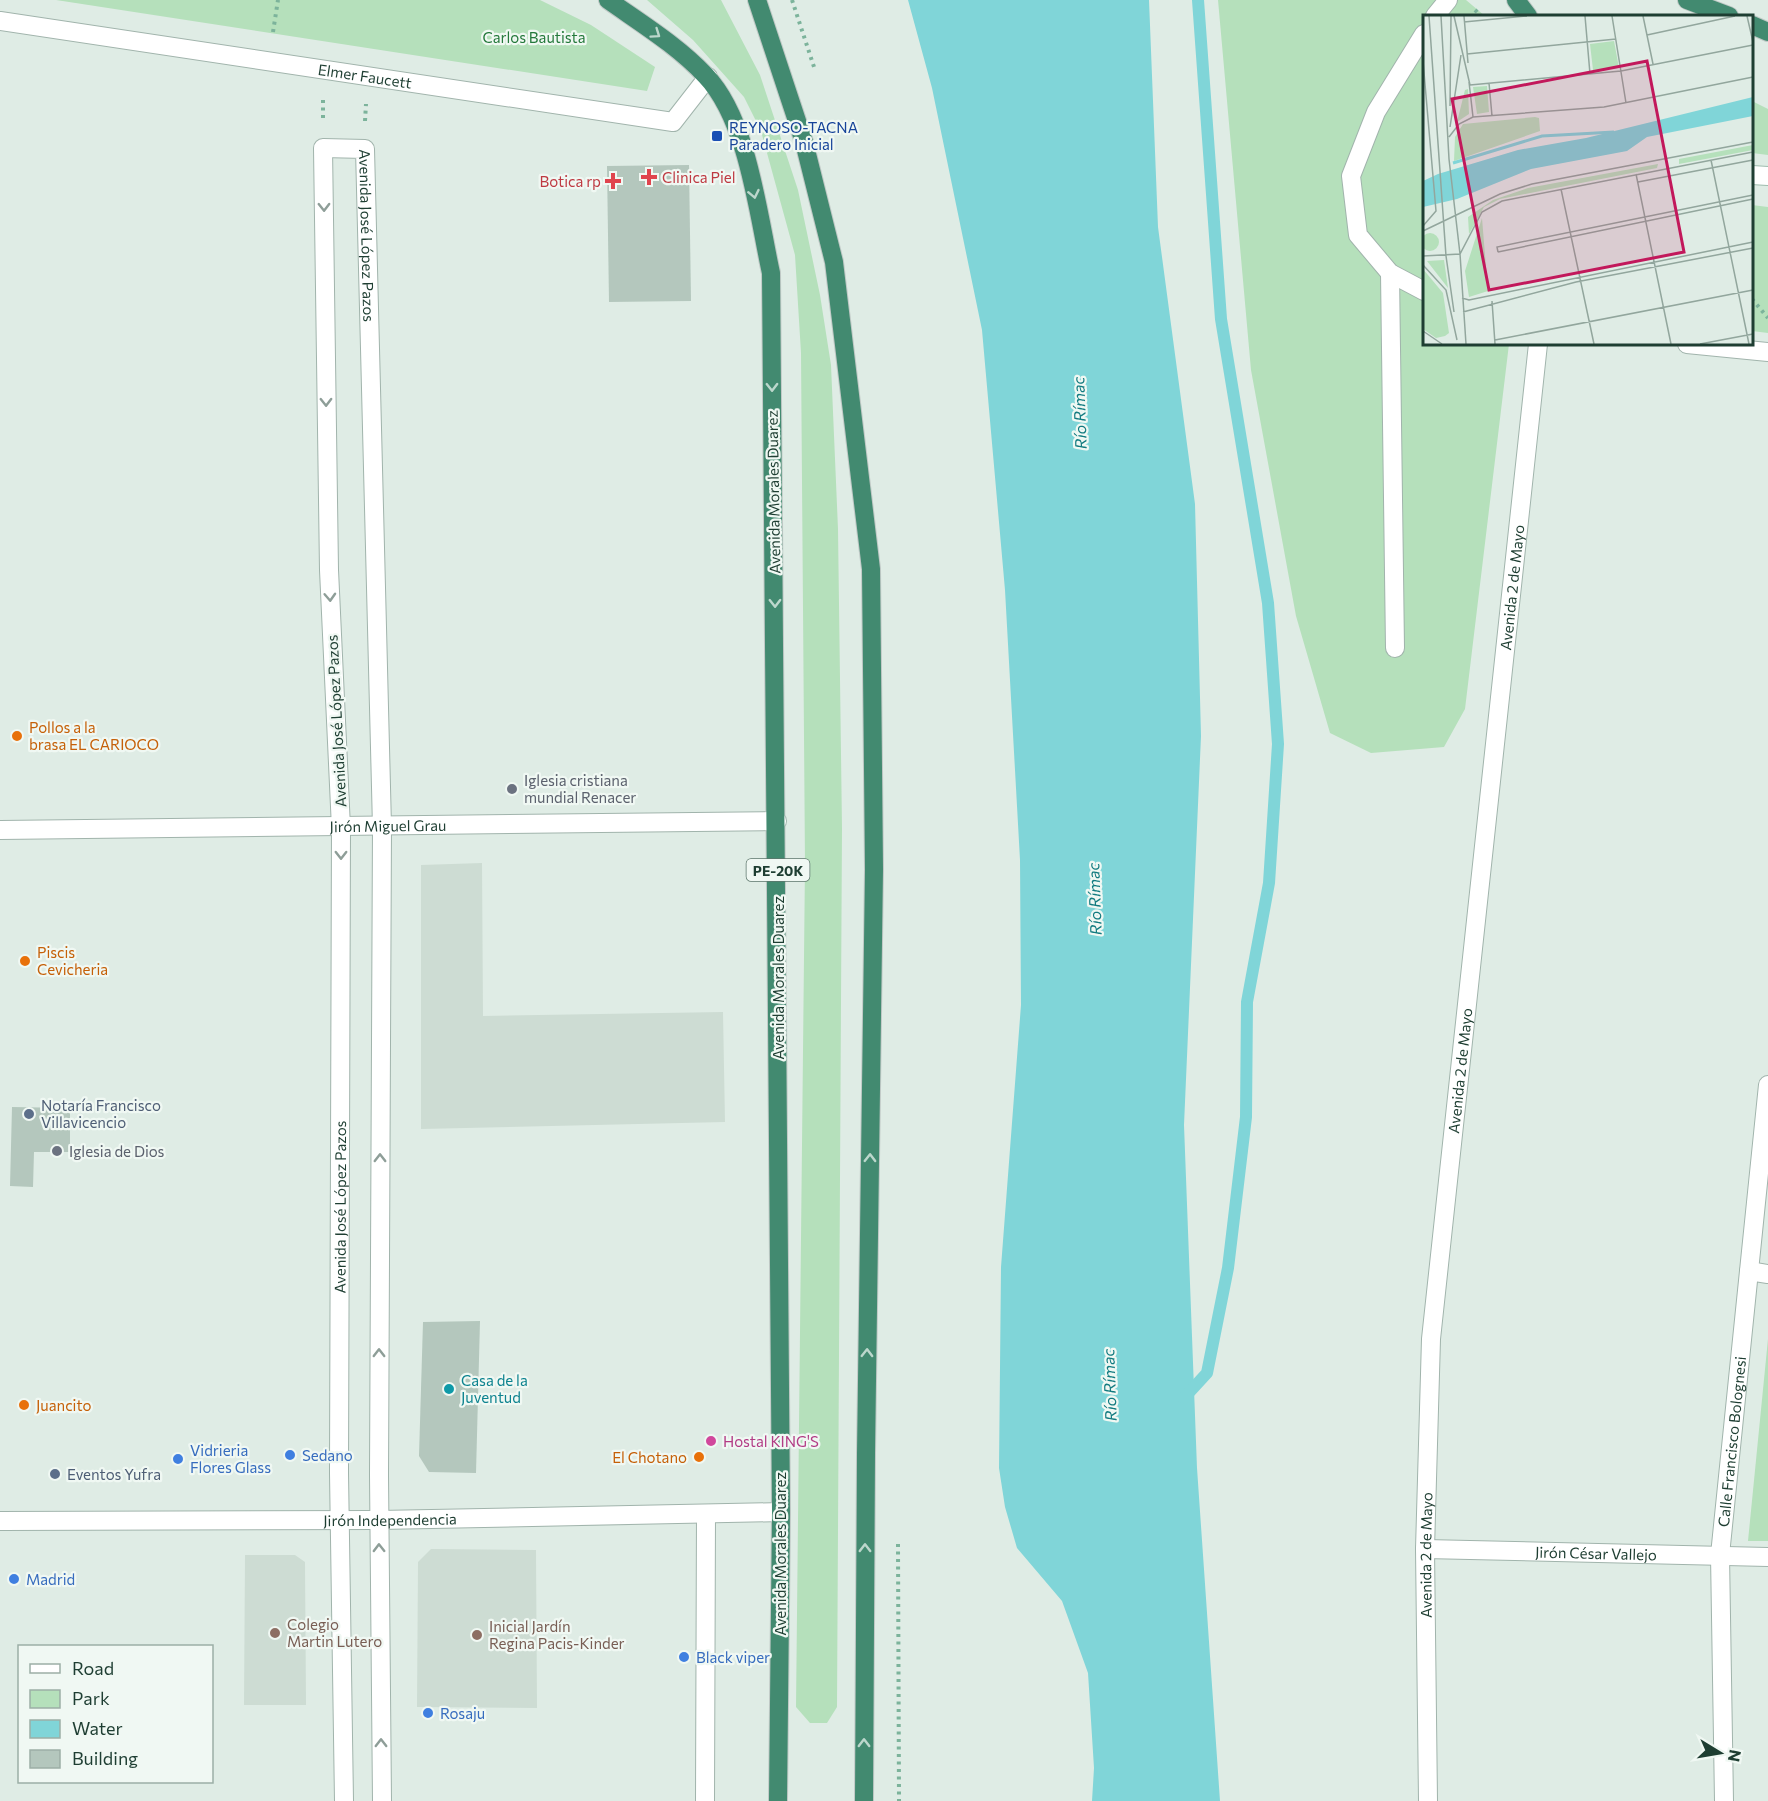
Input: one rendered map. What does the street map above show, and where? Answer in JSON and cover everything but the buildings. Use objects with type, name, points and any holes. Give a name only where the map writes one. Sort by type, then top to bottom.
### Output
[{"type":"highway","name":"Avenida Morales Duarez","points":[[608,0],[677,49],[708,77],[741,133],[771,273],[781,1512],[778,1801]]},
{"type":"highway","points":[[757,0],[804,142],[834,262],[871,569],[874,869],[864,1801]]},
{"type":"highway","points":[[1516,0],[1527,15]]},
{"type":"highway","points":[[1687,0],[1727,15]]},
{"type":"highway","points":[[1753,25],[1768,32]]},
{"type":"street","points":[[1436,15],[1448,0]]},
{"type":"street","name":"Elmer Faucett","points":[[0,21],[366,78],[673,122],[708,77]]},
{"type":"street","points":[[1423,37],[1376,112],[1351,176],[1358,235],[1390,273],[1423,290]]},
{"type":"street","name":"Avenida José López Pazos","points":[[344,1801],[340,1519],[341,828],[329,570],[323,148],[365,149],[382,827],[379,1520],[382,1801]]},
{"type":"street","points":[[1753,175],[1768,176]]},
{"type":"street","points":[[1390,273],[1395,648]]},
{"type":"street","name":"Avenida 2 de Mayo","points":[[1428,1801],[1425,1549],[1431,1339],[1538,345]]},
{"type":"street","points":[[1697,345],[1768,352]]},
{"type":"street","name":"Jirón Miguel Grau","points":[[0,830],[341,828],[777,821]]},
{"type":"street","name":"Calle Francisco Bolognesi","points":[[1724,1801],[1720,1555],[1768,1085]]},
{"type":"street","points":[[1749,1272],[1768,1274]]},
{"type":"street","name":"Jirón Independencia","points":[[0,1521],[379,1520],[781,1512]]},
{"type":"street","points":[[705,1801],[706,1514]]},
{"type":"street","name":"Jirón César Vallejo","points":[[1425,1549],[1768,1557]]},
{"type":"path","points":[[323,71],[323,148]]},
{"type":"path","points":[[365,149],[366,78]]},
{"type":"path","points":[[1753,300],[1768,318]]},
{"type":"shaded area","points":[[482,863],[483,1016],[723,1012],[725,1122],[421,1129],[421,865]]},
{"type":"shaded area","name":"Inicial Jardín Regina Pacis-Kinder","points":[[431,1549],[536,1550],[537,1708],[417,1707],[418,1562]]},
{"type":"shaded area","name":"Colegio Martin Lutero","points":[[245,1555],[295,1555],[305,1562],[306,1705],[244,1705]]},
{"type":"green space","name":"Carlos Bautista","points":[[56,0],[540,0],[591,25],[655,67],[647,91]]},
{"type":"green space","points":[[647,0],[721,0],[760,75],[798,190],[820,295],[831,365],[838,529],[842,828],[837,1707],[827,1723],[810,1723],[796,1707],[805,864],[801,353],[795,255],[761,131],[744,97],[693,40]]},
{"type":"green space","points":[[1218,0],[1466,0],[1484,15],[1423,15],[1423,345],[1509,345],[1465,709],[1444,747],[1371,753],[1330,733],[1296,616],[1251,370]]},
{"type":"green space","points":[[1753,102],[1768,109],[1768,155],[1753,153]]},
{"type":"green space","points":[[1753,205],[1768,207],[1768,333],[1753,331]]},
{"type":"green space","points":[[1768,1339],[1768,1541],[1748,1541]]},
{"type":"water","name":"Río Rímac","points":[[908,0],[1149,0],[1158,227],[1195,504],[1201,736],[1184,1125],[1197,1468],[1220,1801],[1092,1801],[1094,1768],[1088,1673],[1062,1601],[1017,1548],[1005,1507],[999,1468],[1001,1267],[1021,1005],[1020,860],[1005,590],[982,330],[932,88]]},
{"type":"waterway","points":[[1184,1398],[1207,1373],[1228,1268],[1246,1117],[1247,1002],[1269,883],[1278,744],[1268,603],[1221,319],[1198,0]]},
{"type":"place","name":"REYNOSO-TACNA Paradero Inicial","points":[[717,136]]},
{"type":"place","name":"Clinica Piel","points":[[649,177]]},
{"type":"place","name":"Botica rp","points":[[613,181]]},
{"type":"place","name":"Pollos a la brasa EL CARIOCO","points":[[17,736]]},
{"type":"place","name":"Iglesia cristiana mundial Renacer","points":[[512,789]]},
{"type":"place","name":"Piscis Cevicheria","points":[[25,961]]},
{"type":"place","name":"Notaría Francisco Villavicencio","points":[[29,1114]]},
{"type":"place","name":"Iglesia de Dios","points":[[57,1151]]},
{"type":"place","name":"Casa de la Juventud","points":[[449,1389]]},
{"type":"place","name":"Juancito","points":[[24,1405]]},
{"type":"place","name":"Hostal KING'S","points":[[711,1441]]},
{"type":"place","name":"Sedano","points":[[290,1455]]},
{"type":"place","name":"El Chotano","points":[[699,1457]]},
{"type":"place","name":"Vidrieria Flores Glass","points":[[178,1459]]},
{"type":"place","name":"Eventos Yufra","points":[[55,1474]]},
{"type":"place","name":"Madrid","points":[[14,1579]]},
{"type":"place","name":"Colegio Martin Lutero","points":[[275,1633]]},
{"type":"place","name":"Inicial Jardín Regina Pacis-Kinder","points":[[477,1635]]},
{"type":"place","name":"Black viper","points":[[684,1657]]},
{"type":"place","name":"Rosaju","points":[[428,1713]]}]
